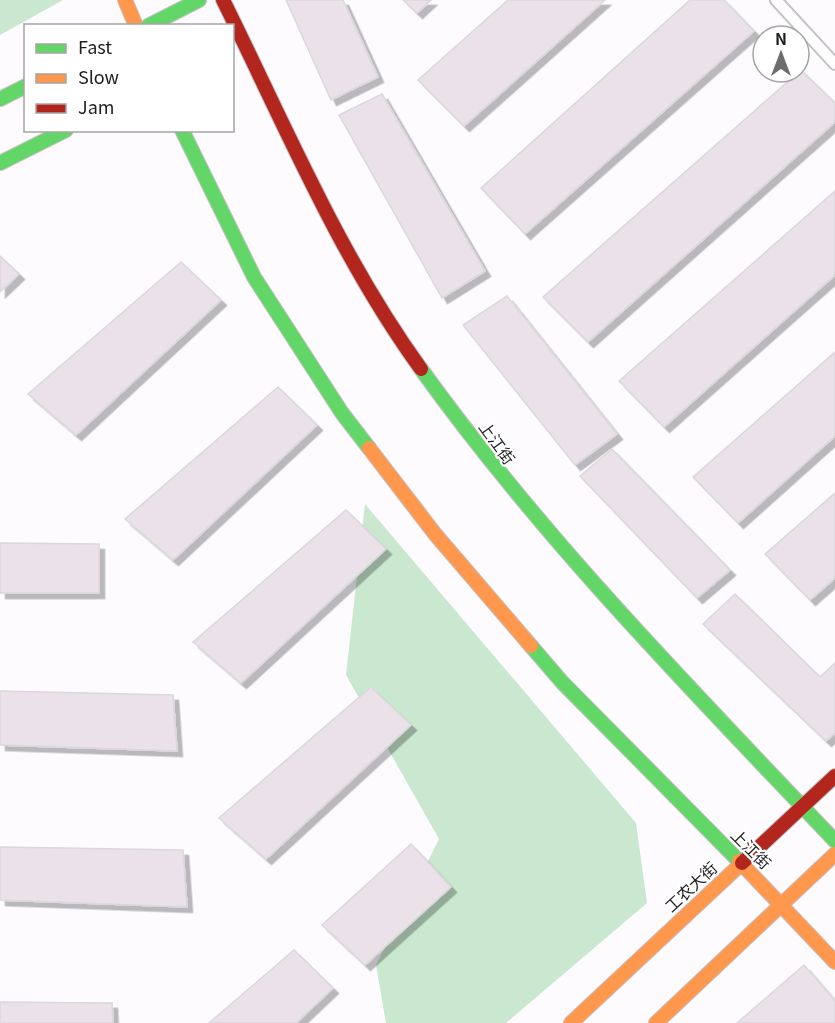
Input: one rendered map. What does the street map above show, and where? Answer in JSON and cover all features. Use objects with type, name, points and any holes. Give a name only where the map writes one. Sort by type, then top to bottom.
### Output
[{"type":"main road","points":[[125,0],[135,24]]},
{"type":"main road","points":[[152,24],[199,0]]},
{"type":"main road","name":"上江街","points":[[224,0],[342,244],[413,358],[495,470],[542,527],[835,841]]},
{"type":"main road","points":[[234,50],[246,45]]},
{"type":"main road","points":[[0,99],[24,87]]},
{"type":"main road","points":[[0,163],[62,132]]},
{"type":"main road","name":"上江街","points":[[183,132],[254,277],[342,413],[421,516],[562,682],[782,904],[835,962]]},
{"type":"main road","name":"工农大街","points":[[571,1023],[835,776]]},
{"type":"main road","points":[[656,1023],[835,854]]},
{"type":"lane","points":[[776,0],[835,64]]},
{"type":"green space","points":[[0,0],[63,0],[0,35]]},
{"type":"green space","points":[[365,504],[636,823],[647,903],[506,1023],[386,1023],[376,965],[439,839],[346,675]]},
{"type":"building","points":[[286,0],[343,0],[378,77],[331,100]]},
{"type":"building","points":[[403,0],[431,0],[417,13]]},
{"type":"building","points":[[508,0],[605,0],[464,126],[418,80]]},
{"type":"building","points":[[690,0],[724,0],[751,28],[751,34],[525,234],[481,188]]},
{"type":"building","points":[[811,80],[835,103],[835,122],[588,342],[543,297],[785,84],[811,84]]},
{"type":"building","points":[[382,94],[485,271],[442,298],[339,115]]},
{"type":"building","points":[[835,191],[835,275],[664,427],[619,381]]},
{"type":"building","points":[[0,256],[19,274],[0,292]]},
{"type":"building","points":[[181,262],[221,300],[76,435],[28,394]]},
{"type":"building","points":[[507,296],[617,434],[575,465],[463,325]]},
{"type":"building","points":[[835,352],[835,436],[738,523],[693,477]]},
{"type":"building","points":[[278,387],[317,425],[173,560],[125,519]]},
{"type":"building","points":[[612,449],[730,570],[697,598],[580,476]]},
{"type":"building","points":[[835,493],[835,578],[810,600],[765,554]]},
{"type":"building","points":[[346,510],[386,549],[241,683],[193,642]]},
{"type":"building","points":[[0,543],[99,544],[99,593],[0,593]]},
{"type":"building","points":[[735,594],[820,677],[835,663],[835,733],[826,741],[703,624]]},
{"type":"building","points":[[371,687],[411,725],[266,859],[219,818]]},
{"type":"building","points":[[0,691],[173,695],[177,751],[0,745]]},
{"type":"building","points":[[411,844],[451,887],[365,965],[322,925]]},
{"type":"building","points":[[0,847],[183,850],[187,907],[0,900]]},
{"type":"building","points":[[294,950],[333,988],[296,1023],[209,1023]]},
{"type":"building","points":[[804,965],[835,1001],[835,1023],[737,1023]]},
{"type":"building","points":[[0,1002],[112,1003],[113,1023],[0,1023]]},
{"type":"traffic: fast","points":[[152,24],[199,0]]},
{"type":"traffic: fast","points":[[0,99],[24,87]]},
{"type":"traffic: fast","points":[[0,163],[62,132]]},
{"type":"traffic: fast","points":[[183,132],[254,277],[342,413],[369,448]]},
{"type":"traffic: fast","points":[[421,369],[517,494],[568,553],[673,670],[835,841]]},
{"type":"traffic: fast","points":[[531,646],[562,682],[739,861]]},
{"type":"traffic: slow","points":[[125,0],[135,24]]},
{"type":"traffic: slow","points":[[369,448],[435,534],[531,646]]},
{"type":"traffic: slow","points":[[656,1023],[835,854]]},
{"type":"traffic: slow","points":[[739,861],[835,962]]},
{"type":"traffic: slow","points":[[571,1023],[742,863]]},
{"type":"traffic: jam","points":[[223,0],[339,236],[391,326],[421,369]]},
{"type":"traffic: jam","points":[[742,863],[835,776]]}]
